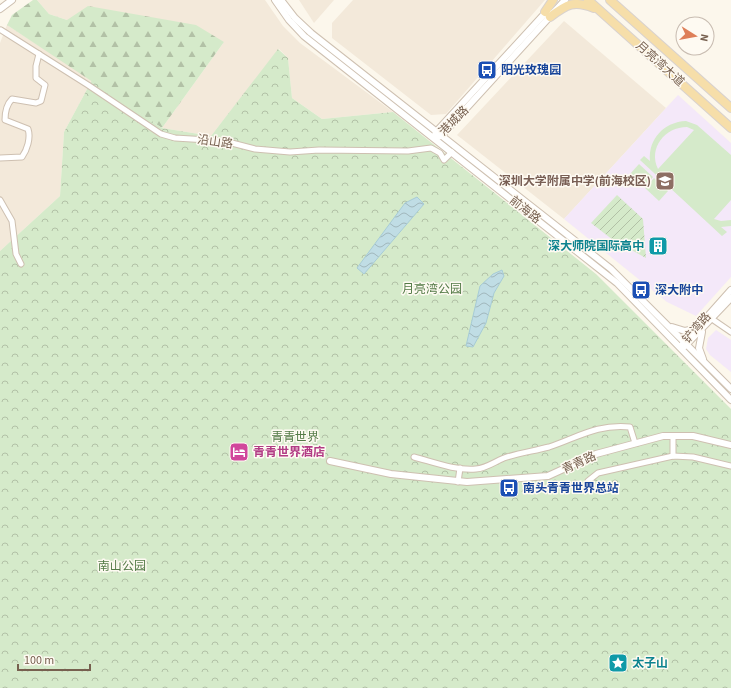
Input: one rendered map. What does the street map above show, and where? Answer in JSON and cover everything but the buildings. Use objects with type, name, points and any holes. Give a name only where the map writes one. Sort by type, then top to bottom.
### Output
[{"type":"main road","points":[[547,15],[553,0]]},
{"type":"main road","name":"月亮湾大道","points":[[588,0],[731,128]]},
{"type":"main road","name":"月亮湾大道","points":[[612,2],[731,108]]},
{"type":"main road","points":[[547,15],[572,3],[586,5],[604,14]]},
{"type":"street","points":[[0,9],[12,0]]},
{"type":"street","name":"前海路","points":[[275,0],[289,20],[304,36],[617,283],[731,400]]},
{"type":"street","name":"前海路","points":[[281,0],[295,18],[311,33],[611,269],[731,389]]},
{"type":"street","name":"港城路","points":[[547,15],[556,0]]},
{"type":"street","name":"港城路","points":[[434,138],[547,15],[565,0]]},
{"type":"street","name":"沿山路","points":[[1,30],[88,85],[146,125],[161,134],[168,136],[224,141],[255,149],[290,152],[319,150],[408,151],[432,148],[440,153],[444,160],[452,152]]},
{"type":"street","points":[[0,158],[22,157],[26,152],[30,134],[28,129],[5,120],[5,114],[9,102],[12,99],[36,103],[41,101],[45,89],[44,85],[36,78],[36,66],[39,54]]},
{"type":"street","points":[[0,200],[12,221],[16,254],[21,264]]},
{"type":"street","name":"铲湾路","points":[[686,343],[695,328],[731,290]]},
{"type":"street","name":"铲湾路","points":[[680,348],[704,327],[731,298]]},
{"type":"street","points":[[712,319],[731,332]]},
{"type":"street","points":[[668,325],[685,331],[695,328]]},
{"type":"street","points":[[704,327],[699,348],[705,362]]},
{"type":"street","points":[[414,456],[460,468],[475,469],[487,467],[505,458],[537,450],[602,427],[630,427],[635,443]]},
{"type":"street","name":"青青路","points":[[330,461],[391,474],[458,482],[548,476],[596,454],[663,436],[693,436],[731,445]]},
{"type":"street","points":[[673,436],[673,456]]},
{"type":"street","points":[[588,481],[598,473],[673,456],[693,457],[731,466]]},
{"type":"street","points":[[458,482],[460,468]]},
{"type":"shaded area","points":[[37,0],[265,0],[283,26],[300,43],[393,112],[322,119],[292,98],[288,58],[279,49],[211,136],[162,128],[224,42],[67,20],[49,14]]},
{"type":"shaded area","points":[[299,0],[334,0],[314,23]]},
{"type":"shaded area","points":[[353,0],[545,0],[446,114],[431,115],[332,38],[332,23]]},
{"type":"shaded area","points":[[564,21],[666,108],[564,219],[457,135]]},
{"type":"shaded area","points":[[7,25],[92,80],[64,132],[60,196],[0,251],[0,43]]},
{"type":"shaded area","name":"深圳大学附属中学(前海校区)","points":[[678,95],[731,143],[731,277],[696,316],[667,302],[564,219]]},
{"type":"shaded area","points":[[716,330],[731,340],[731,372],[710,355],[706,349],[708,338]]},
{"type":"green space","points":[[33,0],[37,0],[49,14],[67,20],[88,6],[196,25],[224,42],[162,128],[7,25],[12,15]]},
{"type":"green space","points":[[278,49],[288,58],[292,98],[322,119],[393,112],[596,274],[731,409],[731,688],[0,688],[0,251],[60,196],[64,132],[92,80],[162,128],[211,136]]},
{"type":"green space","points":[[686,121],[697,125],[731,155],[731,200],[714,219],[721,221],[731,220],[731,226],[721,227],[727,232],[722,236],[640,160],[644,156],[650,161],[652,146],[659,133],[664,128],[678,122]],"holes":[[[687,127],[694,130],[658,169],[655,161],[655,154],[660,140],[672,131],[679,128]]]},
{"type":"green space","points":[[639,164],[653,177],[644,187],[630,174]]},
{"type":"green space","points":[[654,178],[668,191],[659,201],[645,188]]},
{"type":"green space","points":[[617,195],[643,219],[646,258],[613,240],[591,223]]},
{"type":"water","points":[[417,197],[424,204],[364,274],[357,268],[405,203]]},
{"type":"water","points":[[502,270],[504,276],[494,293],[486,323],[473,347],[466,346],[480,286],[493,274]]},
{"type":"place","name":"阳光玫瑰园","points":[[487,70]]},
{"type":"place","name":"深圳大学附属中学(前海校区)","points":[[665,181]]},
{"type":"place","name":"深大师院国际高中","points":[[658,246]]},
{"type":"place","name":"深大附中","points":[[641,290]]},
{"type":"place","name":"青青世界酒店","points":[[239,452]]},
{"type":"place","name":"南头青青世界总站","points":[[509,488]]},
{"type":"place","name":"太子山","points":[[618,663]]},
{"type":"park label","name":"月亮湾公园","points":[[432,289]]},
{"type":"park label","name":"青青世界","points":[[295,437]]},
{"type":"park label","name":"南山公园","points":[[122,566]]}]
